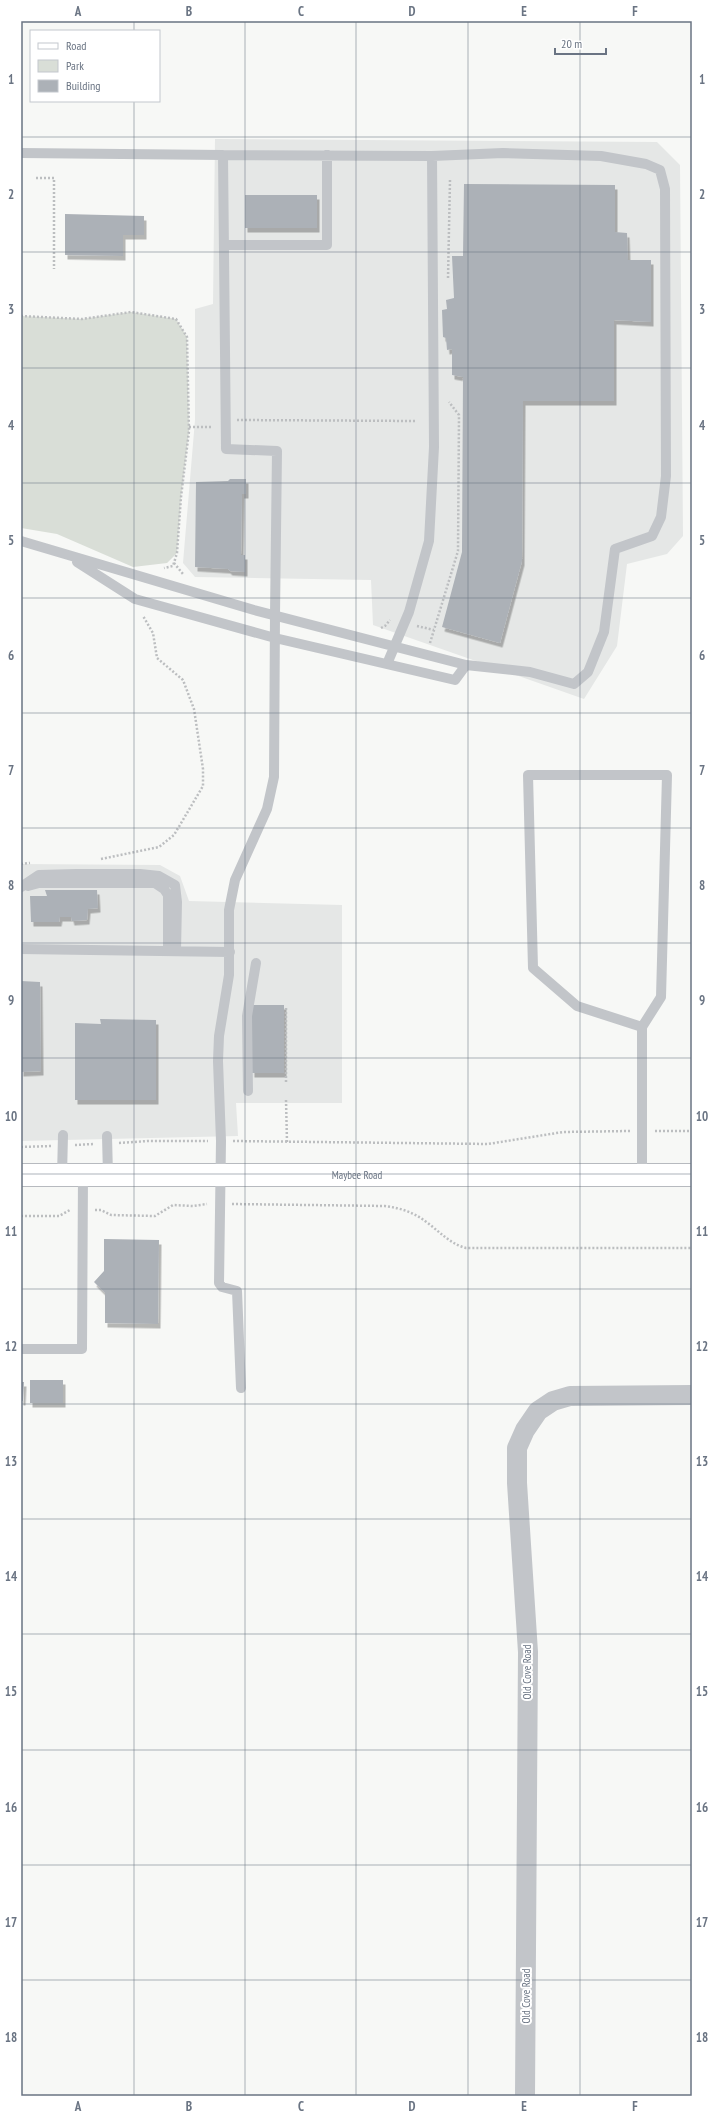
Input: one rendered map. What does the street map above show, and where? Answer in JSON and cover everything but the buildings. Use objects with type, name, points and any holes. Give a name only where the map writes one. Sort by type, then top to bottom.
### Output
[{"type":"main road","name":"Maybee Road","points":[[21,1175],[692,1175]]},
{"type":"street","name":"Old Cove Road","points":[[525,2096],[528,1652],[517,1483],[518,1448],[525,1430],[538,1411],[553,1401],[570,1396],[692,1395]]},
{"type":"lane","points":[[21,153],[432,156],[503,153],[601,156],[646,164],[660,170],[665,189],[666,476],[661,517],[652,536],[615,549],[604,632],[588,672],[574,684],[530,672],[466,665],[276,615],[68,556],[21,541]]},
{"type":"lane","points":[[223,155],[226,449],[277,451],[274,777],[267,809],[235,880],[229,910],[230,952],[226,996],[219,1036],[221,1141],[219,1283],[222,1287],[238,1290],[241,1388]]},
{"type":"lane","points":[[224,245],[327,245],[327,155]]},
{"type":"lane","points":[[387,664],[393,646],[409,612],[429,541],[434,447],[432,156]]},
{"type":"lane","points":[[68,556],[135,599],[275,638],[455,680],[466,665]]},
{"type":"lane","points":[[642,1026],[577,1006],[532,968],[528,775],[667,775],[661,997],[642,1026],[642,1176]]},
{"type":"lane","points":[[21,888],[39,883],[155,883],[164,888],[168,896],[172,951]]},
{"type":"lane","points":[[21,949],[230,952]]},
{"type":"lane","points":[[248,1091],[248,1016],[256,963]]},
{"type":"lane","points":[[21,1349],[82,1349],[83,1210],[63,1146],[63,1135]]},
{"type":"lane","points":[[107,1140],[108,1175]]},
{"type":"path","points":[[36,178],[54,178],[54,269]]},
{"type":"path","points":[[448,282],[450,180]]},
{"type":"path","points":[[430,644],[458,551],[459,415],[449,405],[449,397]]},
{"type":"path","points":[[233,420],[417,421]]},
{"type":"path","points":[[189,428],[215,427]]},
{"type":"path","points":[[416,626],[434,630]]},
{"type":"path","points":[[286,1006],[286,1082]]},
{"type":"path","points":[[286,1100],[287,1142]]},
{"type":"path","points":[[21,1147],[63,1146],[107,1140],[488,1144],[564,1132],[692,1131]]},
{"type":"path","points":[[21,1216],[59,1216],[70,1210],[101,1210],[111,1215],[155,1216],[173,1205],[193,1206],[221,1204],[385,1206],[398,1208],[420,1218],[452,1242],[466,1248],[692,1248]]},
{"type":"shaded area","points":[[215,139],[657,142],[680,165],[683,536],[667,554],[627,564],[617,646],[584,699],[373,625],[371,580],[195,577],[183,563],[195,420],[195,309],[213,304]]},
{"type":"shaded area","points":[[21,864],[160,865],[180,876],[189,901],[342,905],[342,1103],[236,1103],[238,1136],[21,1141]]},
{"type":"green space","points":[[131,312],[176,319],[187,337],[189,431],[181,497],[177,553],[167,563],[133,567],[57,534],[21,528],[21,316],[82,319]]}]
